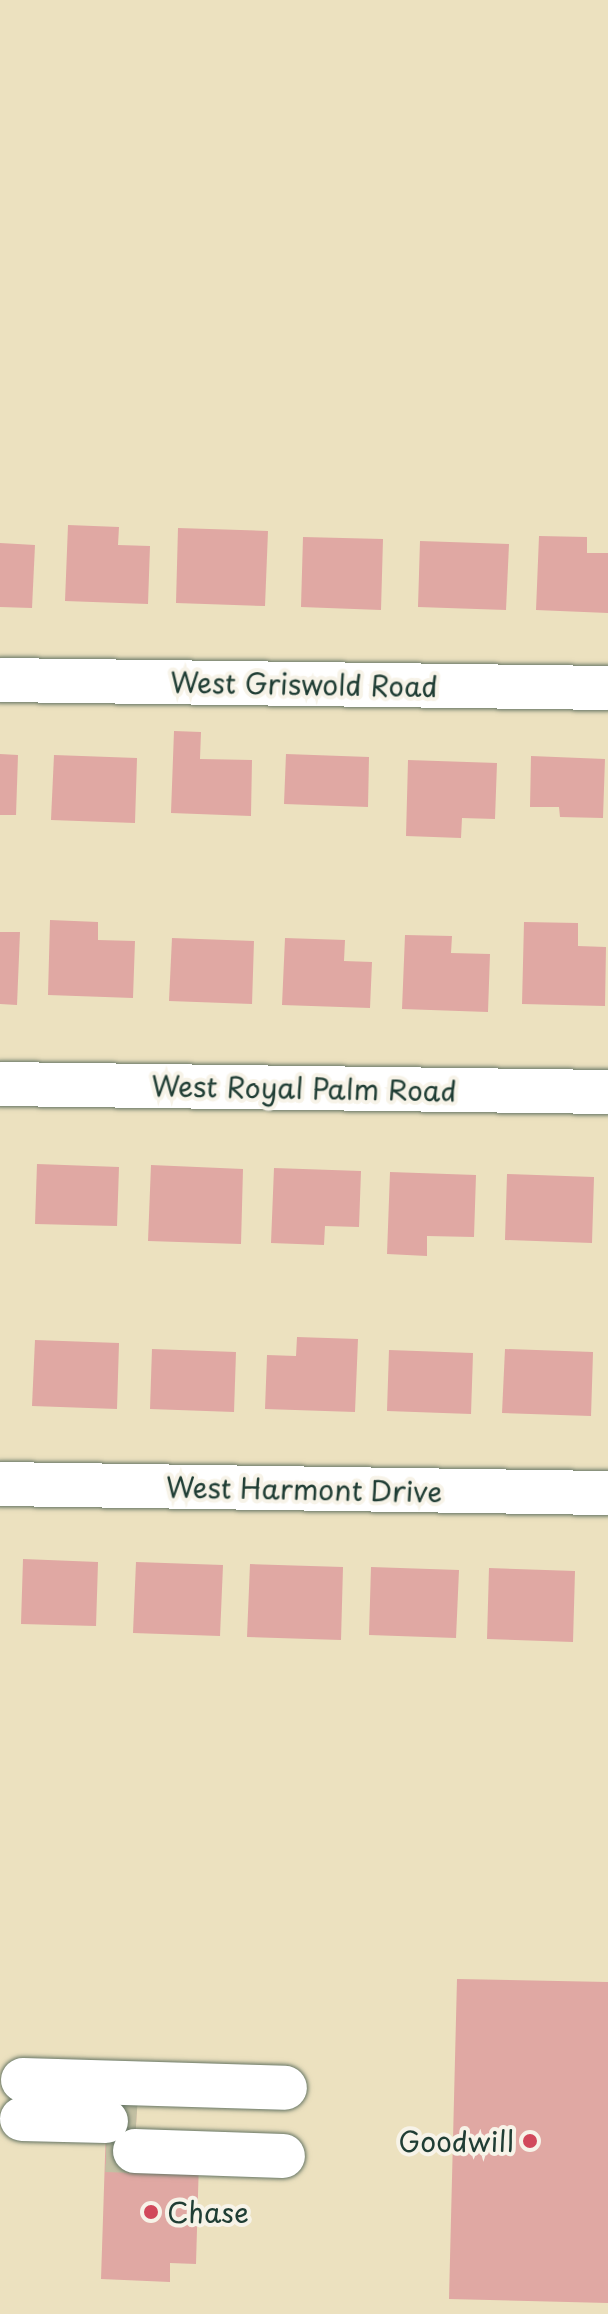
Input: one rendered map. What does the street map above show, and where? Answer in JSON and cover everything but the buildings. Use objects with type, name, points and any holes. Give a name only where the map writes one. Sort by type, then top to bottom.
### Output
[{"type":"street","name":"West Griswold Road","points":[[0,680],[608,688]]},
{"type":"street","name":"West Royal Palm Road","points":[[0,1084],[608,1092]]},
{"type":"street","name":"West Harmont Drive","points":[[0,1484],[608,1493]]},
{"type":"street","points":[[22,2117],[284,2126],[121,2129],[22,2117]]},
{"type":"tunnel","points":[[107,2109],[137,2111]]},
{"type":"tunnel","points":[[106,2150],[135,2151]]},
{"type":"place","name":"Goodwill","points":[[530,2141]]},
{"type":"place","name":"Chase","points":[[151,2212]]}]
